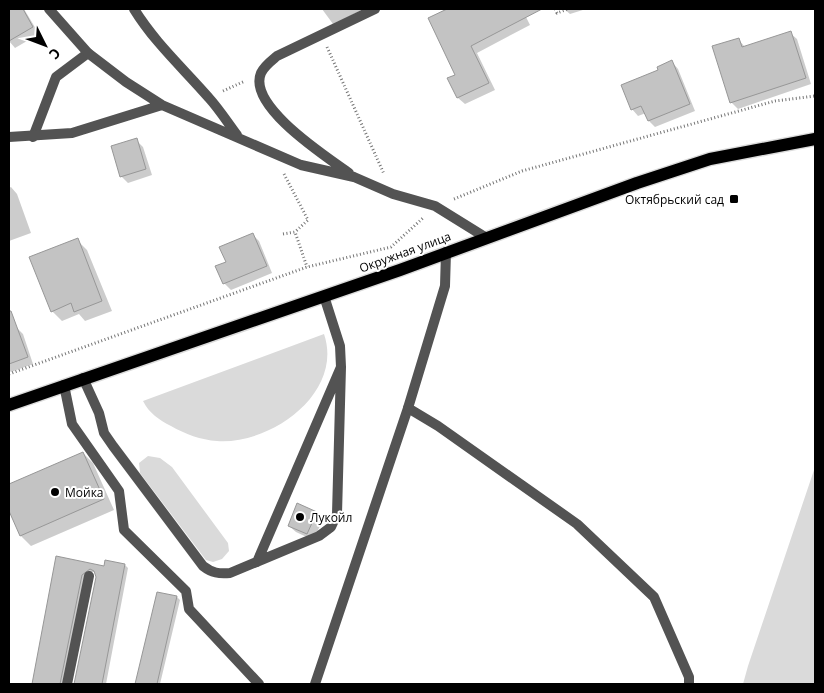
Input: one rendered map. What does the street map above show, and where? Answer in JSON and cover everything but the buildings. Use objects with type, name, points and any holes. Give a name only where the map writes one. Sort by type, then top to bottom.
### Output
[{"type":"main road","name":"Окружная улица","points":[[9,405],[710,159],[815,139]]},
{"type":"street","points":[[49,9],[88,53],[126,82],[162,105],[238,136],[301,165],[354,177],[393,194],[435,206],[485,237]]},
{"type":"street","points":[[134,9],[148,31],[209,98],[238,136]]},
{"type":"street","points":[[354,177],[308,144],[277,115],[265,98],[259,83],[261,74],[267,64],[277,56],[375,9]]},
{"type":"street","points":[[33,137],[56,76],[88,53]]},
{"type":"street","points":[[9,137],[33,137],[72,133],[162,105]]},
{"type":"street","points":[[315,684],[408,408],[445,286],[446,252]]},
{"type":"street","points":[[83,378],[99,413],[104,433],[203,566],[210,572],[230,573],[320,536],[332,528],[335,521],[341,367],[340,346],[324,296]]},
{"type":"street","points":[[257,562],[341,367]]},
{"type":"street","points":[[64,385],[72,424],[119,491],[124,530],[186,591],[189,609],[259,684]]},
{"type":"street","points":[[408,408],[438,426],[577,524],[654,597],[689,677],[689,684]]},
{"type":"street","points":[[67,684],[89,576]]},
{"type":"path","points":[[555,9],[557,13],[568,9]]},
{"type":"path","points":[[322,35],[393,194]]},
{"type":"path","points":[[9,374],[307,267],[391,247],[435,206],[522,172],[775,101],[815,96]]},
{"type":"path","points":[[281,169],[308,220],[295,232],[283,234]]},
{"type":"path","points":[[295,232],[307,267]]},
{"type":"shaded area","points":[[324,334],[327,356],[323,376],[313,395],[298,411],[280,424],[259,434],[238,440],[217,441],[199,438],[182,432],[162,421],[151,413],[143,401]]},
{"type":"shaded area","points":[[148,456],[160,458],[172,467],[228,543],[229,551],[222,559],[213,562],[206,560],[140,473],[139,463]]},
{"type":"shaded area","points":[[815,467],[815,684],[743,684],[748,666]]},
{"type":"place","name":"Октябрьский сад","points":[[734,199]]},
{"type":"place","name":"Мойка","points":[[55,492]]},
{"type":"place","name":"Лукойл","points":[[300,517]]}]
